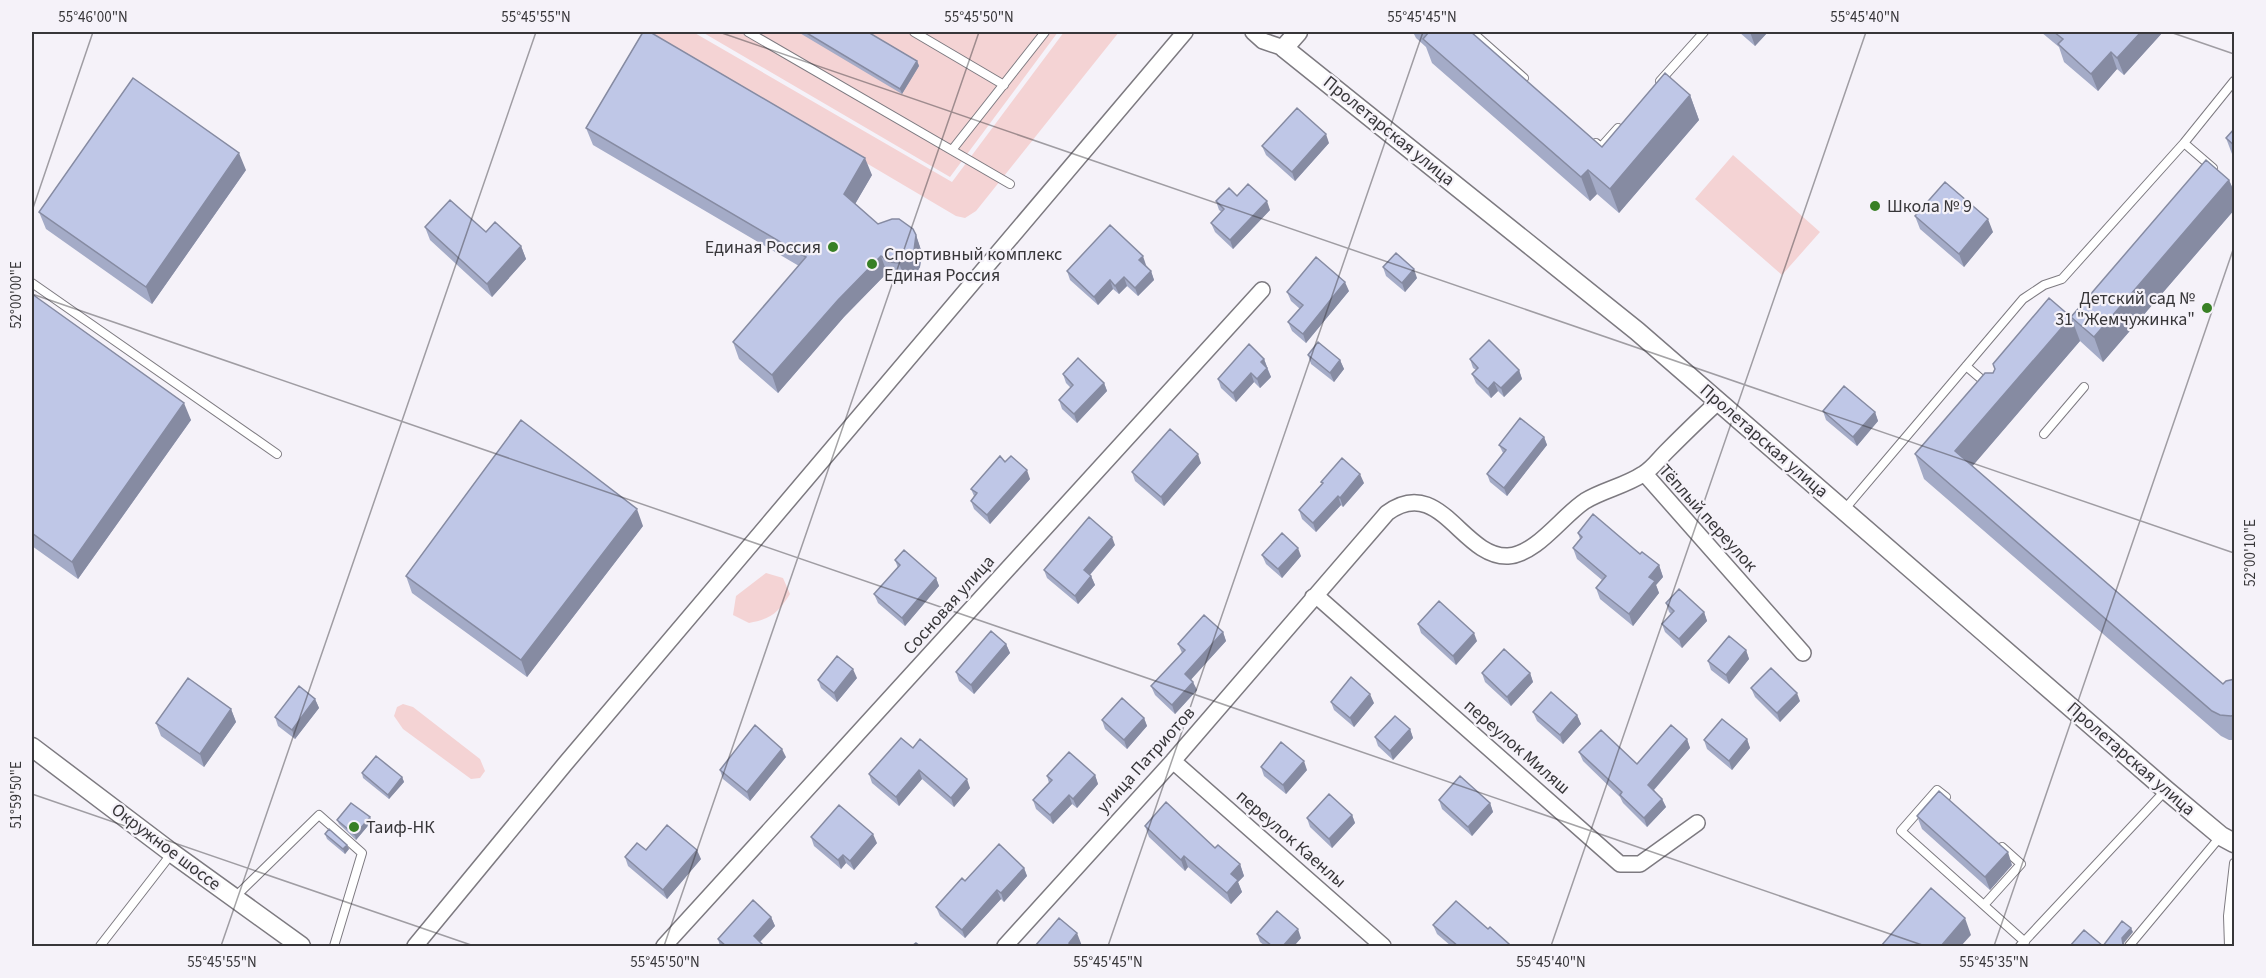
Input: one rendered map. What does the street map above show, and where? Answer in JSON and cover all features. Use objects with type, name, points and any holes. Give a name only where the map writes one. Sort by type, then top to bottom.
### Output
[{"type":"street","points":[[415,946],[565,764],[1185,32]]},
{"type":"street","points":[[1253,32],[1263,41],[1284,48],[1298,32]]},
{"type":"street","name":"Пролетарская улица","points":[[1284,48],[1629,324],[2166,790],[2228,840]]},
{"type":"street","name":"Сосновая улица","points":[[664,946],[1262,290]]},
{"type":"street","points":[[1644,474],[1719,401]]},
{"type":"street","name":"Тёплый переулок","points":[[1316,598],[1387,513],[1406,502],[1426,504],[1488,551],[1508,556],[1530,548],[1585,501],[1644,474],[1803,653]]},
{"type":"street","name":"улица Патриотов","points":[[1005,946],[1173,761],[1316,598]]},
{"type":"street","name":"переулок Миляш","points":[[1316,598],[1620,864],[1640,864],[1697,823]]},
{"type":"street","name":"Окружное шоссе","points":[[32,747],[172,853],[301,946]]},
{"type":"street","name":"переулок Каенлы","points":[[1173,761],[1383,946]]},
{"type":"lane","points":[[748,32],[1010,184]]},
{"type":"lane","points":[[914,32],[1004,85]]},
{"type":"lane","points":[[952,150],[1045,32]]},
{"type":"lane","points":[[1472,32],[1482,35],[1531,85]]},
{"type":"lane","points":[[1657,85],[1704,32]]},
{"type":"lane","points":[[1844,510],[2023,299],[2044,285],[2062,279],[2184,143],[2235,81]]},
{"type":"lane","points":[[1592,140],[1601,147],[1625,121]]},
{"type":"lane","points":[[2184,143],[2218,172]]},
{"type":"lane","points":[[32,283],[277,454]]},
{"type":"lane","points":[[1966,366],[1998,393]]},
{"type":"lane","points":[[2044,434],[2084,387]]},
{"type":"lane","points":[[1954,805],[1937,790],[1901,831],[1984,905],[2023,944],[2166,790]]},
{"type":"lane","points":[[234,898],[319,815],[362,853],[334,946]]},
{"type":"lane","points":[[2129,946],[2228,840]]},
{"type":"lane","points":[[1984,905],[2021,864],[1996,842]]},
{"type":"lane","points":[[100,946],[172,853]]},
{"type":"lane","points":[[2229,946],[2228,916],[2235,863]]},
{"type":"shaded area","points":[[644,32],[693,32],[952,182],[1064,32],[1119,32],[976,211],[965,218],[956,216]]},
{"type":"shaded area","points":[[702,32],[1058,32],[950,177]]},
{"type":"shaded area","points":[[1733,155],[1820,232],[1782,275],[1695,199]]},
{"type":"shaded area","points":[[766,573],[783,578],[790,594],[782,606],[768,617],[749,623],[733,615],[736,596]]},
{"type":"shaded area","points":[[403,704],[413,707],[480,759],[485,771],[480,778],[471,779],[403,729],[394,716],[397,707]]},
{"type":"building","points":[[643,32],[650,32],[865,158],[844,194],[878,224],[899,219],[913,229],[916,235],[914,250],[910,255],[899,263],[889,262],[881,256],[838,300],[772,375],[733,342],[806,257],[586,128]]},
{"type":"building","points":[[805,32],[868,32],[917,61],[900,89]]},
{"type":"building","points":[[1427,32],[1471,32],[1602,147],[1665,73],[1690,95],[1610,189],[1588,170],[1581,177],[1423,39]]},
{"type":"building","points":[[2054,32],[2141,32],[2117,58],[2111,52],[2091,74],[2058,44],[2063,39]]},
{"type":"building","points":[[133,78],[239,153],[146,287],[39,212]]},
{"type":"building","points":[[1297,108],[1326,134],[1292,172],[1262,146]]},
{"type":"building","points":[[2235,128],[2235,146],[2226,138]]},
{"type":"building","points":[[2206,160],[2229,180],[2094,337],[2071,317]]},
{"type":"building","points":[[1945,182],[1988,219],[1959,254],[1915,216]]},
{"type":"building","points":[[1248,184],[1267,201],[1230,240],[1211,223],[1224,209],[1216,201],[1229,188],[1237,196]]},
{"type":"building","points":[[450,200],[486,232],[495,222],[521,246],[487,284],[425,227]]},
{"type":"building","points":[[1110,225],[1143,256],[1139,260],[1151,271],[1135,288],[1124,277],[1115,286],[1110,280],[1094,297],[1067,271]]},
{"type":"building","points":[[1396,253],[1414,269],[1402,283],[1383,267]]},
{"type":"building","points":[[1316,257],[1345,282],[1303,334],[1288,322],[1303,305],[1287,292]]},
{"type":"building","points":[[32,294],[184,403],[72,562],[32,533]]},
{"type":"building","points":[[2049,298],[2071,317],[1955,451],[2223,684],[2235,679],[2235,715],[2220,715],[2212,711],[1915,454],[1985,373],[1993,373],[1995,369],[1993,364]]},
{"type":"building","points":[[1489,340],[1519,370],[1501,388],[1494,382],[1488,389],[1472,374],[1478,368],[1470,359]]},
{"type":"building","points":[[1318,342],[1340,360],[1330,373],[1308,355]]},
{"type":"building","points":[[1249,344],[1264,359],[1261,362],[1267,368],[1257,379],[1251,373],[1233,393],[1218,379]]},
{"type":"building","points":[[1078,358],[1104,383],[1074,414],[1059,400],[1073,385],[1063,374]]},
{"type":"building","points":[[1844,386],[1875,412],[1853,437],[1823,411]]},
{"type":"building","points":[[1520,418],[1544,437],[1504,488],[1487,474],[1506,450],[1499,445]]},
{"type":"building","points":[[521,420],[637,509],[521,660],[406,576]]},
{"type":"building","points":[[1170,429],[1198,454],[1161,497],[1132,472]]},
{"type":"building","points":[[1000,456],[1005,462],[1011,456],[1027,470],[987,515],[971,501],[977,493],[971,489]]},
{"type":"building","points":[[1342,458],[1360,474],[1340,498],[1338,496],[1313,523],[1299,510]]},
{"type":"building","points":[[1593,514],[1640,554],[1642,552],[1659,565],[1649,577],[1655,581],[1629,614],[1596,588],[1606,576],[1573,548],[1582,537],[1578,533]]},
{"type":"building","points":[[1089,517],[1112,537],[1084,570],[1091,576],[1075,596],[1044,570]]},
{"type":"building","points":[[1282,533],[1298,548],[1278,569],[1262,555]]},
{"type":"building","points":[[904,550],[936,578],[902,618],[874,594],[900,565],[895,560]]},
{"type":"building","points":[[1679,589],[1704,612],[1679,639],[1662,624],[1674,611],[1666,603]]},
{"type":"building","points":[[1439,601],[1474,633],[1453,656],[1418,624]]},
{"type":"building","points":[[1204,615],[1223,632],[1185,674],[1193,682],[1172,705],[1151,686],[1185,650],[1178,644]]},
{"type":"building","points":[[991,631],[1006,644],[971,685],[956,672]]},
{"type":"building","points":[[1729,636],[1746,650],[1726,675],[1708,661]]},
{"type":"building","points":[[1504,649],[1530,673],[1507,697],[1482,673]]},
{"type":"building","points":[[837,656],[853,669],[834,693],[818,680]]},
{"type":"building","points":[[1771,668],[1797,693],[1777,713],[1751,688]]},
{"type":"building","points":[[1351,677],[1370,694],[1350,718],[1331,702]]},
{"type":"building","points":[[188,678],[231,709],[200,754],[156,723]]},
{"type":"building","points":[[299,686],[315,699],[292,730],[275,717]]},
{"type":"building","points":[[1551,692],[1577,715],[1560,735],[1533,712]]},
{"type":"building","points":[[1122,698],[1144,718],[1124,740],[1102,720]]},
{"type":"building","points":[[1395,716],[1410,729],[1390,751],[1375,737]]},
{"type":"building","points":[[1722,719],[1747,739],[1729,761],[1704,740]]},
{"type":"building","points":[[755,725],[782,749],[747,792],[720,770]]},
{"type":"building","points":[[1671,725],[1687,739],[1648,785],[1662,799],[1644,818],[1620,795],[1622,792],[1579,752],[1601,730],[1637,764]]},
{"type":"building","points":[[901,738],[913,748],[920,739],[967,779],[951,798],[919,770],[896,797],[869,774]]},
{"type":"building","points":[[1281,742],[1304,761],[1283,785],[1261,767]]},
{"type":"building","points":[[1069,752],[1095,775],[1073,799],[1069,795],[1050,815],[1033,800],[1052,780],[1047,776]]},
{"type":"building","points":[[376,756],[402,777],[388,795],[362,773]]},
{"type":"building","points":[[1460,776],[1490,803],[1468,827],[1439,800]]},
{"type":"building","points":[[1939,791],[2008,852],[1985,877],[1917,816]]},
{"type":"building","points":[[1329,794],[1352,815],[1329,839],[1307,818]]},
{"type":"building","points":[[1166,802],[1215,848],[1218,845],[1240,864],[1231,874],[1238,880],[1227,893],[1184,856],[1181,860],[1145,826]]},
{"type":"building","points":[[351,803],[370,817],[355,835],[337,820]]},
{"type":"building","points":[[839,805],[873,834],[850,861],[843,855],[838,860],[811,837]]},
{"type":"building","points":[[667,825],[697,850],[663,890],[625,857],[637,843],[646,850]]},
{"type":"building","points":[[329,829],[347,845],[343,849],[325,834]]},
{"type":"building","points":[[999,844],[1024,868],[1001,893],[997,890],[962,930],[936,907],[962,878],[965,881]]},
{"type":"building","points":[[1931,888],[1965,918],[1941,946],[1881,946]]},
{"type":"building","points":[[753,900],[771,917],[754,936],[764,946],[726,946],[718,939]]},
{"type":"building","points":[[1456,901],[1488,929],[1490,927],[1509,944],[1508,946],[1458,946],[1433,925]]},
{"type":"building","points":[[1277,911],[1298,929],[1283,946],[1272,946],[1257,934]]},
{"type":"building","points":[[1059,918],[1077,933],[1069,943],[1073,946],[1035,946]]},
{"type":"building","points":[[2122,921],[2131,928],[2122,938],[2122,946],[2103,946]]},
{"type":"building","points":[[2084,930],[2103,946],[2070,946]]},
{"type":"place","name":"Школа № 9","points":[[1875,206]]},
{"type":"place","name":"Единая Россия","points":[[833,247]]},
{"type":"place","name":"Спортивный комплекс Единая Россия","points":[[872,264]]},
{"type":"place","name":"Детский сад № 31 \"Жемчужинка\"","points":[[2207,308]]},
{"type":"place","name":"Таиф-НК","points":[[354,827]]}]
